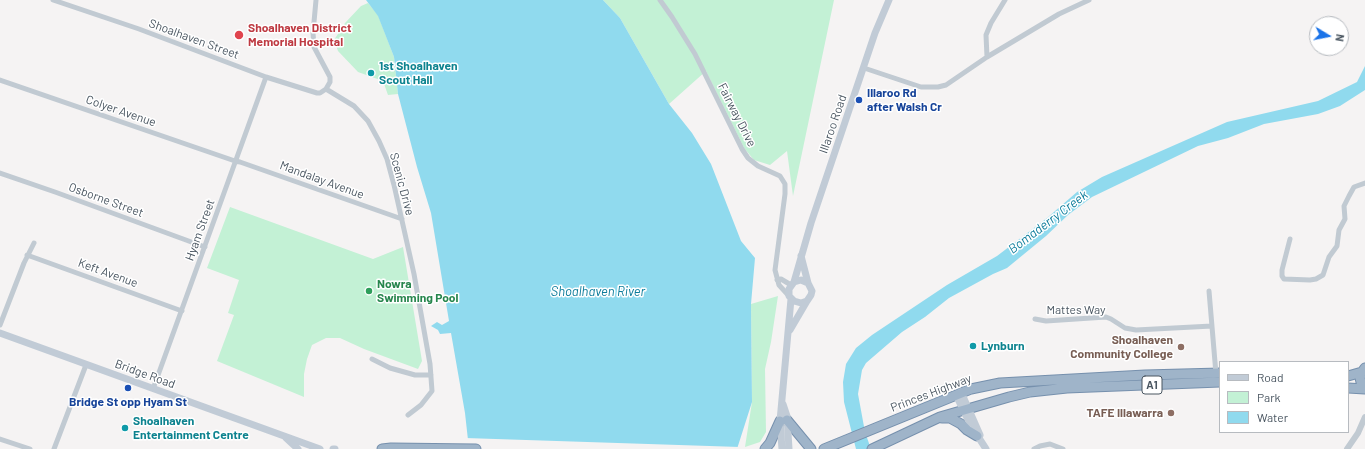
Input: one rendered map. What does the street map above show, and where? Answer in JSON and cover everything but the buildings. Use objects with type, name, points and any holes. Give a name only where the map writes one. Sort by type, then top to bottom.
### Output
[{"type":"highway","points":[[1349,376],[1363,370]]},
{"type":"highway","points":[[1363,370],[1361,383],[1365,389]]},
{"type":"highway","name":"Princes Highway","points":[[824,449],[971,389],[1011,382],[1218,374]]},
{"type":"highway","name":"A1","points":[[872,449],[940,417],[1009,397],[1046,390],[1219,382]]},
{"type":"highway","points":[[1349,388],[1365,389]]},
{"type":"highway","points":[[940,417],[950,418],[961,424],[966,430],[979,439]]},
{"type":"highway","points":[[765,449],[783,420],[811,449]]},
{"type":"highway","points":[[382,449],[476,449]]},
{"type":"main road","name":"Illaroo Road","points":[[782,449],[783,373],[789,332],[789,288],[792,284],[883,11],[888,0]]},
{"type":"main road","name":"Illaroo Road","points":[[789,332],[812,291],[808,283],[801,256]]},
{"type":"main road","points":[[792,284],[801,280],[808,283]]},
{"type":"main road","points":[[790,297],[797,303],[807,301]]},
{"type":"main road","name":"Bridge Road","points":[[0,333],[320,449]]},
{"type":"main road","points":[[959,394],[979,439],[986,449]]},
{"type":"main road","name":"Illaroo Road","points":[[783,420],[789,449]]},
{"type":"main road","name":"Bridge Road","points":[[283,436],[298,449]]},
{"type":"street","name":"Shoalhaven Street","points":[[54,0],[139,29],[266,77],[317,93],[320,93],[326,89]]},
{"type":"street","points":[[316,0],[314,47],[330,77],[330,82],[326,89]]},
{"type":"street","name":"Fairway Drive","points":[[660,0],[694,54],[748,158],[758,166],[780,176],[785,184],[775,270],[777,280]]},
{"type":"street","points":[[987,57],[986,35],[991,23],[1005,0]]},
{"type":"street","points":[[864,68],[921,87],[938,87],[946,85],[987,57],[1058,14],[1089,0]]},
{"type":"street","name":"Hyam Street","points":[[153,389],[266,77]]},
{"type":"street","name":"Colyer Avenue","points":[[0,80],[235,161]]},
{"type":"street","name":"Scenic Drive","points":[[326,89],[354,106],[364,115],[373,128],[387,159],[416,282],[431,375],[432,391],[421,405],[408,415]]},
{"type":"street","name":"Mandalay Avenue","points":[[235,161],[402,219]]},
{"type":"street","name":"Osborne Street","points":[[0,173],[62,194],[205,247]]},
{"type":"street","points":[[1290,239],[1284,257],[1282,276],[1284,278],[1310,280],[1316,279],[1323,275],[1329,257],[1337,246],[1339,230],[1345,219],[1344,206],[1354,187],[1365,182]]},
{"type":"street","points":[[0,325],[27,255],[34,243]]},
{"type":"street","name":"Keft Avenue","points":[[27,255],[182,311]]},
{"type":"street","points":[[790,297],[779,285],[777,280],[781,279],[792,284]]},
{"type":"street","points":[[1209,292],[1218,374]]},
{"type":"street","name":"Mattes Way","points":[[1035,319],[1046,321],[1106,317],[1125,328],[1136,330],[1212,326]]},
{"type":"street","points":[[372,359],[390,368],[415,375],[431,375]]},
{"type":"street","points":[[54,449],[86,365]]},
{"type":"street","points":[[1358,433],[1365,417]]},
{"type":"street","points":[[1347,449],[1365,426]]},
{"type":"street","points":[[0,439],[30,449]]},
{"type":"street","points":[[1034,449],[1050,444],[1063,449]]},
{"type":"green space","points":[[603,0],[834,0],[793,196],[787,151],[770,165],[754,160],[744,148],[706,71],[669,104],[620,18]]},
{"type":"green space","points":[[368,3],[378,15],[394,57],[398,94],[388,95],[383,81],[358,72],[338,51],[334,40],[345,23],[361,6]]},
{"type":"green space","points":[[230,207],[373,259],[403,247],[422,361],[418,369],[364,349],[340,338],[326,338],[312,345],[304,374],[304,397],[217,361],[234,315],[228,313],[239,280],[207,268]]},
{"type":"green space","points":[[778,296],[765,369],[766,432],[760,442],[745,447],[752,402],[751,304]]},
{"type":"water","name":"Shoalhaven River","points":[[366,0],[603,0],[620,18],[669,104],[692,133],[711,164],[741,241],[755,258],[751,304],[752,402],[737,449],[469,449],[465,413],[451,333],[440,334],[438,330],[431,326],[437,322],[442,325],[449,321],[431,213],[398,94],[394,57],[378,16]]},
{"type":"water","name":"Bomaderry Creek","points":[[1365,66],[1365,90],[1340,106],[1318,114],[1264,124],[1228,138],[1198,146],[1092,197],[1068,215],[1046,236],[1007,268],[949,298],[925,317],[902,332],[866,363],[862,370],[858,394],[865,432],[871,449],[856,449],[844,402],[843,382],[846,364],[856,348],[872,335],[947,285],[997,256],[1047,218],[1077,192],[1102,177],[1227,122],[1318,101],[1357,82]]},
{"type":"pier","points":[[465,438],[740,447],[739,449],[467,449]]},
{"type":"place","name":"Shoalhaven District Memorial Hospital","points":[[239,35]]},
{"type":"place","name":"1st Shoalhaven Scout Hall","points":[[371,73]]},
{"type":"place","name":"Illaroo Rd after Walsh Cr","points":[[859,100]]},
{"type":"place","name":"Nowra Swimming Pool","points":[[369,291]]},
{"type":"place","name":"Lynburn","points":[[973,346]]},
{"type":"place","name":"Shoalhaven Community College","points":[[1181,347]]},
{"type":"place","name":"Bridge St opp Hyam St","points":[[128,388]]},
{"type":"place","name":"TAFE Illawarra","points":[[1171,413]]},
{"type":"place","name":"Shoalhaven Entertainment Centre","points":[[125,428]]}]
